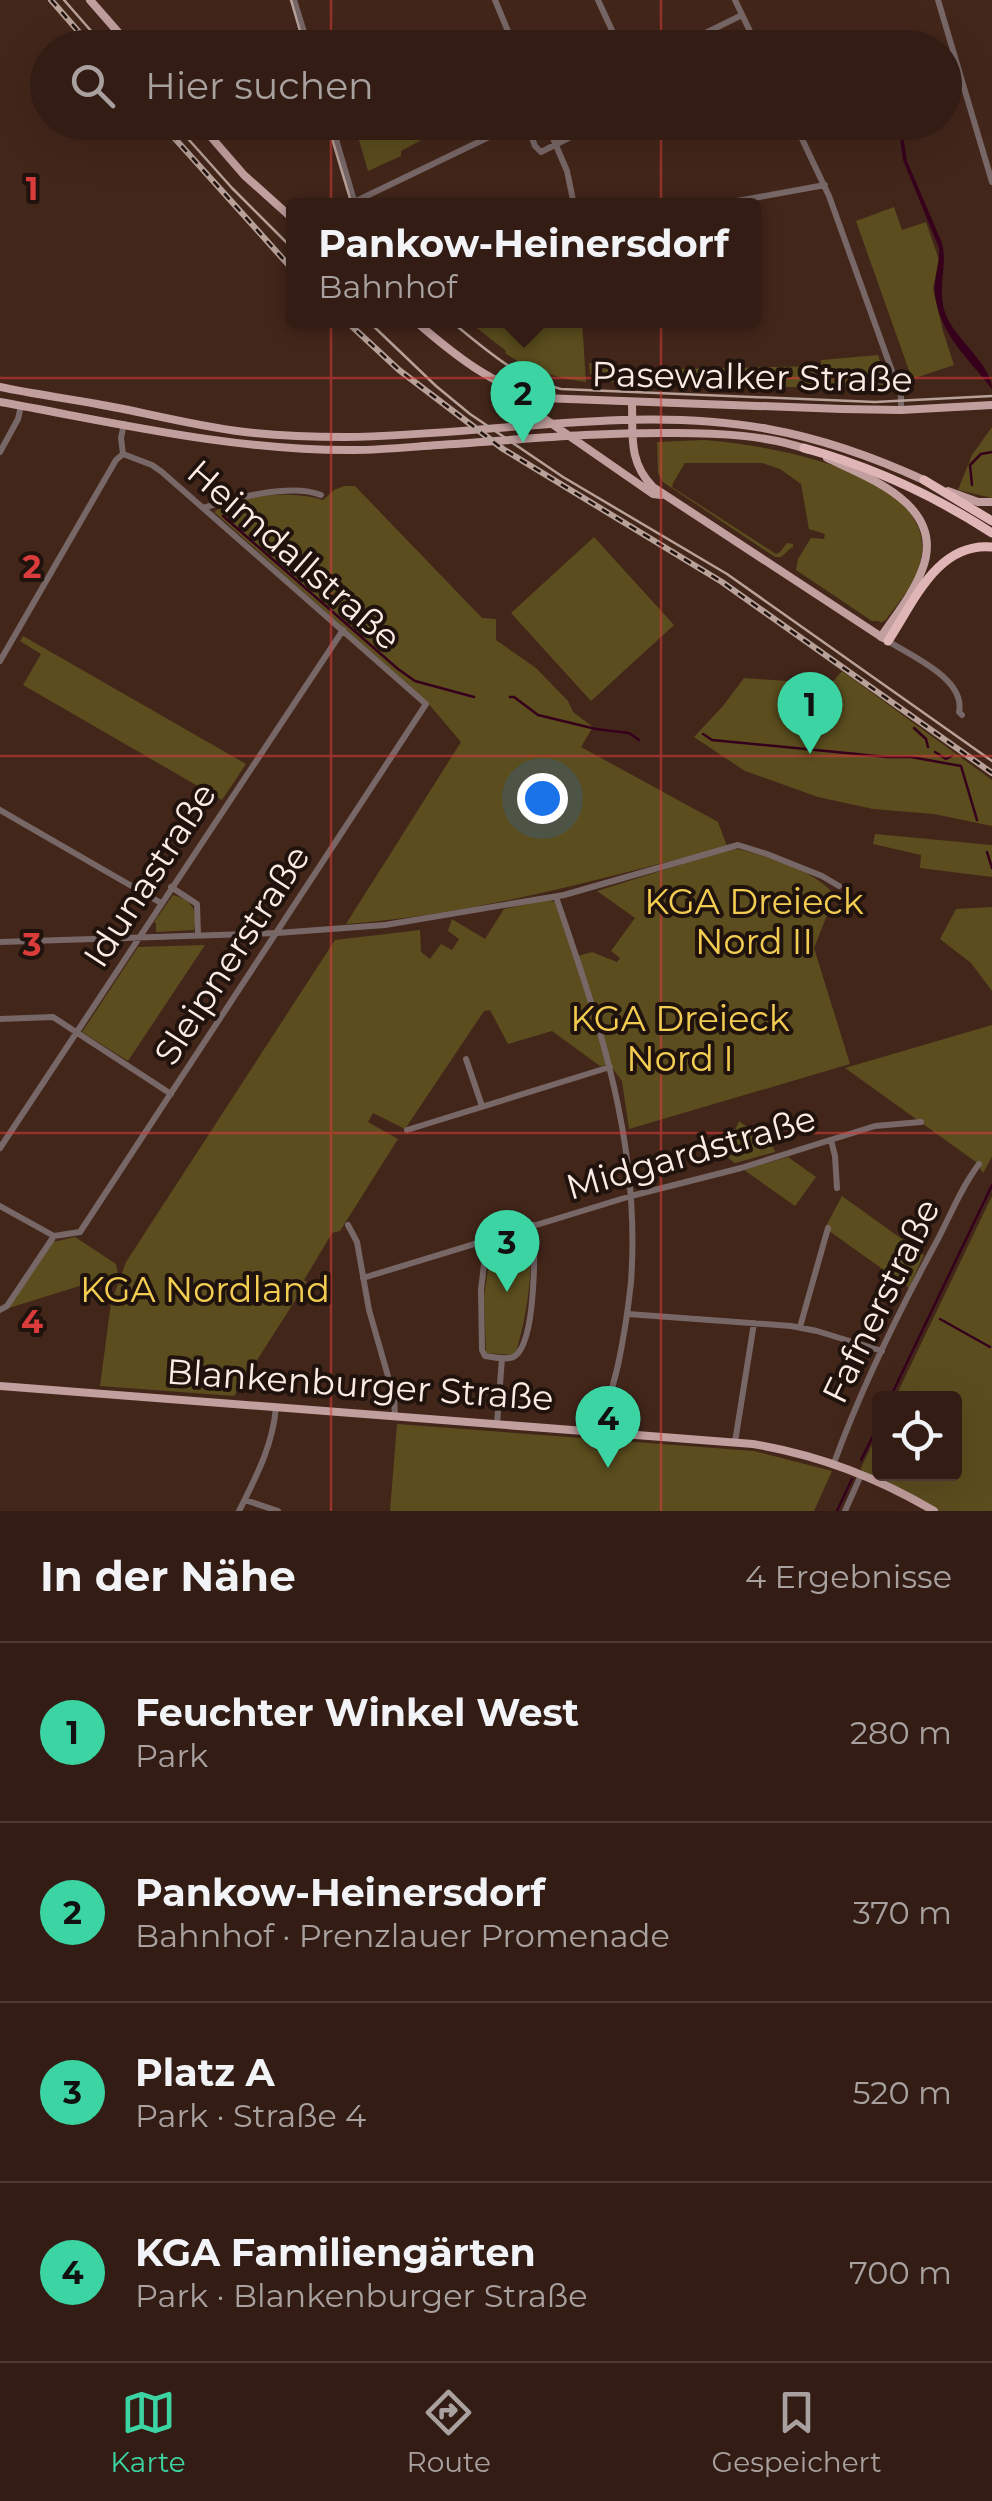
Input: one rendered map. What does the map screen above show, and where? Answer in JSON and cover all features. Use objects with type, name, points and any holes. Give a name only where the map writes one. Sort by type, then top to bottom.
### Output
[{"type":"highway","points":[[804,448],[895,478],[992,534]]},
{"type":"highway","points":[[924,480],[992,520]]},
{"type":"highway","points":[[884,639],[938,566],[952,554],[966,548],[992,547]]},
{"type":"main road","points":[[90,0],[116,30]]},
{"type":"main road","points":[[214,140],[244,175],[286,213]]},
{"type":"main road","name":"Pasewalker Straße","points":[[423,328],[486,375],[513,390],[542,398],[902,410],[992,405]]},
{"type":"main road","points":[[0,388],[254,433],[346,437],[666,420],[768,428],[853,451],[978,502],[992,502]]},
{"type":"main road","points":[[513,390],[547,422],[653,494],[666,496]]},
{"type":"main road","points":[[0,402],[257,446],[358,450],[598,435],[666,433],[736,436],[804,448],[890,489],[906,500],[920,520],[926,540],[923,568],[884,639],[666,496],[642,476],[635,458],[632,428],[632,402]]},
{"type":"main road","points":[[632,428],[650,402]]},
{"type":"main road","name":"Blankenburger Straße","points":[[0,1386],[735,1442],[834,1463],[895,1488],[934,1511]]},
{"type":"street","points":[[294,0],[303,30]]},
{"type":"street","points":[[495,0],[507,30]]},
{"type":"street","points":[[598,0],[612,30]]},
{"type":"street","points":[[735,0],[749,30]]},
{"type":"street","points":[[938,0],[947,30]]},
{"type":"street","points":[[711,30],[742,15]]},
{"type":"street","points":[[962,81],[992,182]]},
{"type":"street","points":[[336,140],[353,198]]},
{"type":"street","points":[[367,198],[486,140]]},
{"type":"street","points":[[532,140],[538,151],[543,152],[567,140]]},
{"type":"street","points":[[554,140],[567,171],[572,198]]},
{"type":"street","points":[[802,140],[824,186],[901,396],[902,410]]},
{"type":"street","points":[[759,198],[824,186]]},
{"type":"street","points":[[0,452],[21,406]]},
{"type":"street","points":[[0,661],[123,454],[124,424]]},
{"type":"street","name":"Heimdallstraße","points":[[123,454],[152,465],[426,704]]},
{"type":"street","points":[[202,508],[260,494],[321,495]]},
{"type":"street","name":"Idunastraße","points":[[0,1148],[343,630]]},
{"type":"street","points":[[884,639],[944,677],[958,695],[962,715]]},
{"type":"street","name":"Sleipnerstraße","points":[[54,1236],[80,1232],[426,704]]},
{"type":"street","points":[[0,810],[161,903]]},
{"type":"street","points":[[0,942],[277,933],[385,925],[556,896],[738,845],[839,886]]},
{"type":"street","points":[[171,887],[197,904],[198,935]]},
{"type":"street","points":[[556,896],[610,1068],[624,1132],[631,1196],[628,1314],[603,1432]]},
{"type":"street","points":[[0,1019],[53,1018],[171,1094]]},
{"type":"street","points":[[466,1059],[482,1106]]},
{"type":"street","points":[[407,1130],[610,1068]]},
{"type":"street","name":"Midgardstraße","points":[[363,1278],[875,1126],[921,1122]]},
{"type":"street","points":[[831,1140],[837,1188]]},
{"type":"street","name":"Fafnerstraße","points":[[834,1463],[854,1409],[978,1164]]},
{"type":"street","points":[[0,1206],[54,1236],[3,1308]]},
{"type":"street","points":[[348,1224],[357,1242],[379,1350],[394,1397],[394,1416]]},
{"type":"street","points":[[487,1239],[480,1300],[482,1350],[485,1356],[515,1356],[528,1326],[534,1274],[533,1225]]},
{"type":"street","points":[[800,1327],[828,1228]]},
{"type":"street","points":[[628,1314],[800,1327],[882,1351]]},
{"type":"street","points":[[735,1442],[754,1323]]},
{"type":"street","points":[[498,1424],[502,1358]]},
{"type":"street","points":[[239,1511],[264,1458],[276,1407]]},
{"type":"street","points":[[846,1511],[862,1473]]},
{"type":"street","points":[[245,1500],[278,1511]]},
{"type":"green space","points":[[359,140],[421,140],[401,151],[401,156],[368,171]]},
{"type":"green space","points":[[894,207],[902,230],[926,222],[939,260],[933,289],[954,365],[912,379],[856,221]]},
{"type":"green space","points":[[477,328],[582,328],[586,382],[524,365]]},
{"type":"green space","points":[[878,355],[888,385],[843,388],[608,382],[590,374],[589,363],[614,362],[615,373],[677,372],[821,366],[821,360]]},
{"type":"green space","points":[[992,427],[992,498],[958,490],[972,455]]},
{"type":"green space","points":[[704,440],[765,448],[841,468],[875,484],[903,504],[919,529],[921,559],[912,583],[886,620],[872,621],[796,570],[811,538],[824,539],[825,534],[809,529],[801,484],[780,469],[762,463],[685,463],[672,487],[776,554],[787,543],[793,544],[781,557],[775,557],[663,482],[658,473],[657,442]]},
{"type":"green space","points":[[344,486],[355,486],[482,618],[496,619],[496,640],[536,668],[568,701],[573,712],[593,727],[581,747],[718,822],[727,846],[491,904],[346,924],[461,742],[427,702],[214,512],[251,497],[297,495],[323,500]]},
{"type":"green space","points":[[594,537],[674,625],[591,701],[511,613]]},
{"type":"green space","points":[[23,636],[246,764],[222,800],[23,685],[41,654],[20,641]]},
{"type":"green space","points":[[842,671],[992,780],[992,826],[818,797],[745,771],[694,737],[744,678],[787,681],[815,703]]},
{"type":"green space","points":[[875,834],[992,845],[992,877],[920,868],[921,855],[873,844]]},
{"type":"green space","points":[[738,849],[802,871],[835,895],[814,948],[850,1064],[629,1129],[622,1081],[610,1065],[600,1066],[552,1031],[508,1044],[490,1010],[484,1011],[405,1129],[373,1113],[368,1122],[398,1139],[340,1231],[332,1233],[304,1280],[307,1282],[234,1396],[100,1386],[111,1303],[126,1262],[335,940],[420,930],[421,952],[430,959],[441,944],[452,950],[459,939],[448,931],[452,919],[485,939],[504,909],[551,899],[574,957],[592,952],[617,962],[620,958],[611,951],[635,918],[597,891]]},
{"type":"green space","points":[[173,895],[193,907],[194,930],[156,932],[154,922]]},
{"type":"green space","points":[[992,907],[992,991],[971,963],[940,939],[956,909]]},
{"type":"green space","points":[[205,945],[128,1061],[82,1032],[138,947]]},
{"type":"green space","points":[[992,1025],[992,1157],[983,1173],[976,1162],[845,1068]]},
{"type":"green space","points":[[739,1121],[775,1152],[735,1163],[724,1155]]},
{"type":"green space","points":[[788,1157],[816,1177],[795,1206],[744,1170]]},
{"type":"green space","points":[[842,1196],[924,1255],[909,1288],[825,1228]]},
{"type":"green space","points":[[992,1196],[992,1511],[934,1511],[877,1481],[962,1481],[962,1391],[898,1391]]},
{"type":"green space","points":[[531,1232],[528,1294],[515,1355],[486,1353],[484,1296],[492,1243]]},
{"type":"green space","points":[[75,1237],[116,1264],[118,1274],[9,1308],[53,1242]]},
{"type":"green space","points":[[397,1424],[754,1451],[832,1471],[814,1511],[390,1511]]},
{"type":"green space","points":[[872,1445],[872,1478],[861,1468]]},
{"type":"shaded area","points":[[900,140],[904,140],[907,161],[942,243],[946,315],[980,361],[992,389],[943,322],[935,289],[939,248],[903,160]]},
{"type":"waterway","points":[[972,485],[970,465],[981,454],[992,452]]},
{"type":"waterway","points":[[223,516],[398,669],[415,681],[474,697]]},
{"type":"waterway","points":[[510,697],[538,715],[629,733],[639,740]]},
{"type":"waterway","points":[[914,728],[926,739],[928,747]]},
{"type":"waterway","points":[[703,734],[712,740],[911,757],[961,766],[977,820]]},
{"type":"waterway","points":[[935,752],[946,759],[952,756]]},
{"type":"waterway","points":[[987,852],[992,868]]},
{"type":"waterway","points":[[893,1391],[992,1185]]},
{"type":"waterway","points":[[940,1319],[990,1347]]},
{"type":"waterway","points":[[861,1460],[872,1438]]},
{"type":"waterway","points":[[837,1511],[852,1479]]},
{"type":"tram line","points":[[64,0],[90,30]]},
{"type":"tram line","points":[[291,0],[300,30]]},
{"type":"tram line","points":[[189,140],[286,242]]},
{"type":"tram line","points":[[332,140],[350,198]]},
{"type":"tram line","points":[[375,328],[470,414],[563,477],[727,574],[992,761]]},
{"type":"tram line","points":[[459,328],[515,370],[561,389],[875,402],[992,396]]},
{"type":"railway","points":[[51,0],[77,30]]},
{"type":"railway","points":[[176,140],[286,262]]},
{"type":"railway","points":[[354,328],[399,370],[503,449],[722,582],[992,773]]},
{"type":"place","name":"Pankow-Heinersdorf","points":[[523,443]]},
{"type":"place","name":"Feuchter Winkel West","points":[[810,754]]},
{"type":"place","name":"Platz A","points":[[507,1292]]},
{"type":"place","name":"KGA Familiengärten","points":[[608,1468]]},
{"type":"park label","name":"KGA Dreieck Nord II","points":[[754,922]]},
{"type":"park label","name":"KGA Dreieck Nord I","points":[[680,1039]]},
{"type":"park label","name":"KGA Nordland","points":[[205,1290]]}]
